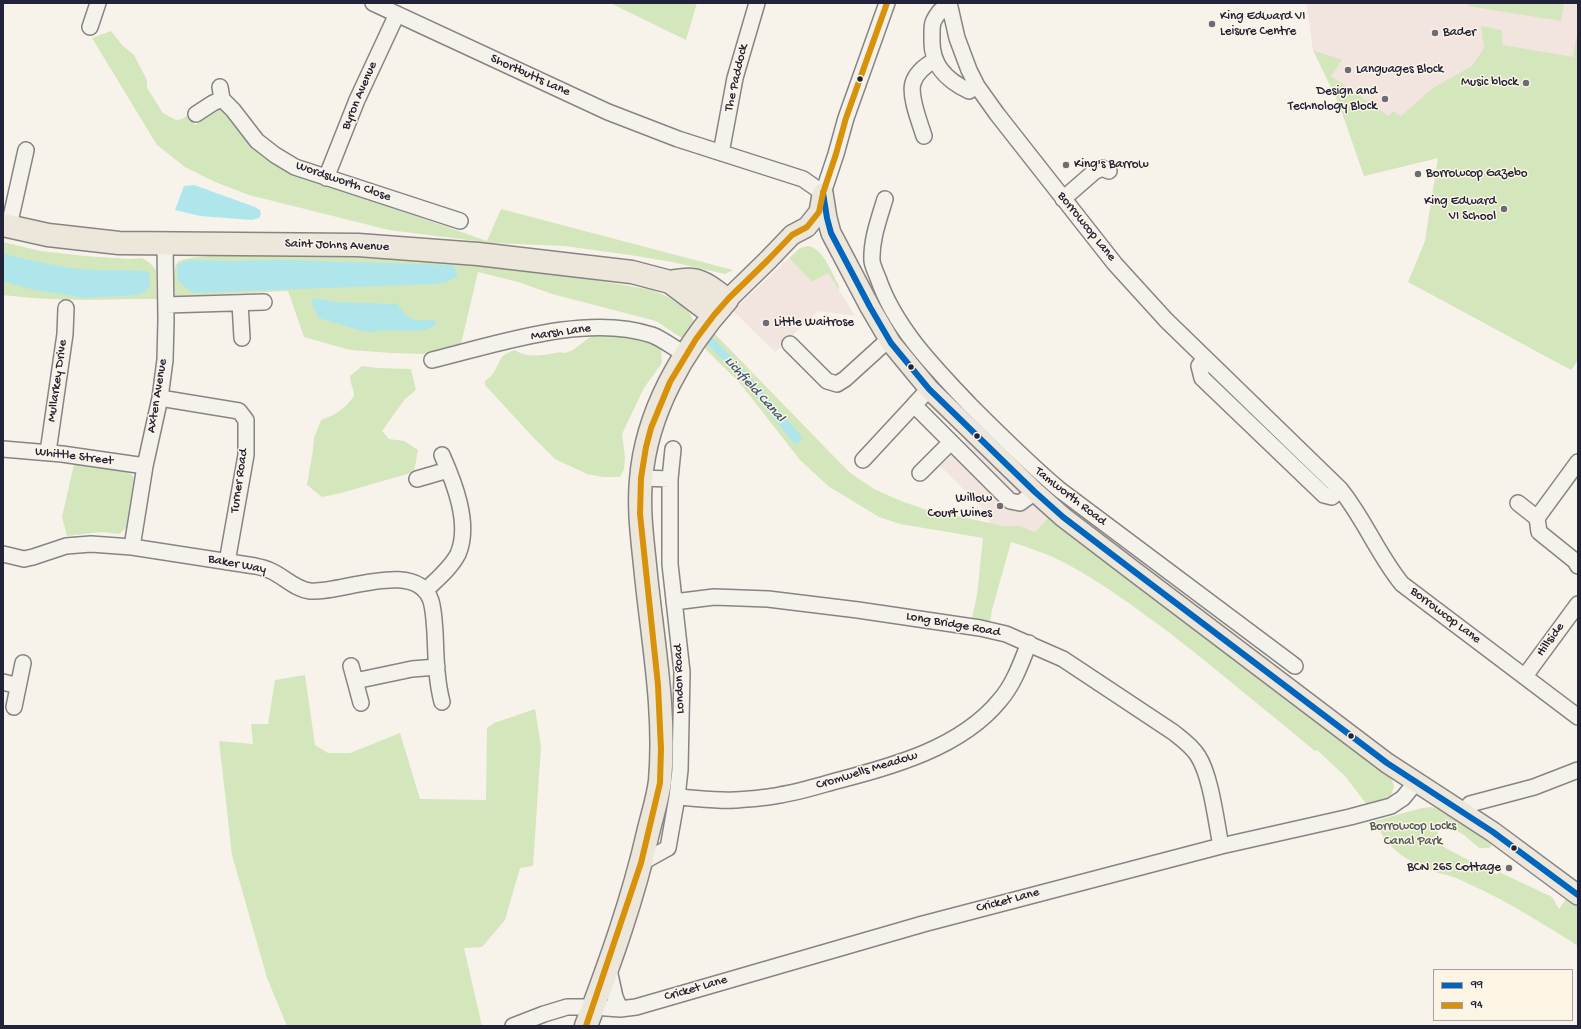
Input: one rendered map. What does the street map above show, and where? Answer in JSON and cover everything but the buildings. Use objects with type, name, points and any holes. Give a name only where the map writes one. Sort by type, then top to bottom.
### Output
[{"type":"highway","name":"Saint Johns Avenue","points":[[6,226],[48,235],[119,243],[358,245],[478,254],[632,272],[670,282],[691,280],[705,285],[705,328]]},
{"type":"highway","name":"Saint Johns Avenue","points":[[670,282],[705,328]]},
{"type":"highway","name":"London Road","points":[[590,1016],[642,862],[660,783],[661,749],[658,686],[640,514],[641,478],[646,447],[651,428],[670,382],[705,328]]},
{"type":"main road","name":"London Road","points":[[705,328],[746,282],[792,235],[796,222],[808,205],[823,193]]},
{"type":"main road","name":"Tamworth Road","points":[[823,193],[831,233],[889,342],[929,389],[1035,492],[1063,517],[1387,763],[1530,858],[1578,895]]},
{"type":"main road","name":"Tamworth Road","points":[[823,193],[843,234],[854,262],[859,286]]},
{"type":"main road","name":"Tamworth Road","points":[[792,235],[806,233],[817,236],[840,252]]},
{"type":"main road","points":[[705,285],[746,282]]},
{"type":"street","name":"Shortbutts Lane","points":[[373,3],[608,112],[678,139],[803,179],[823,193]]},
{"type":"street","name":"The Paddock","points":[[721,153],[735,78],[757,3]]},
{"type":"street","points":[[823,193],[849,111],[887,3]]},
{"type":"street","name":"Borrowcop Lane","points":[[934,60],[932,56],[932,22],[940,11],[950,7],[957,38],[969,70],[978,86],[997,114],[1115,264],[1147,300],[1350,500],[1391,571],[1402,584],[1577,714]]},
{"type":"street","name":"Byron Avenue","points":[[326,178],[357,100],[397,14]]},
{"type":"street","points":[[924,136],[916,110],[913,84],[925,66],[934,60],[939,68],[959,86],[969,91],[978,86]]},
{"type":"street","name":"Wordsworth Close","points":[[196,114],[213,103],[221,93],[257,141],[275,155],[296,167],[326,178],[443,208],[460,221]]},
{"type":"street","points":[[6,226],[26,150]]},
{"type":"street","points":[[1063,199],[1094,172],[1102,168],[1109,172]]},
{"type":"street","name":"Tamworth Road","points":[[885,199],[874,241],[872,262],[882,290],[892,310],[925,355],[951,384],[1030,465],[1060,490],[1294,666]]},
{"type":"street","name":"Axten Avenue","points":[[132,547],[145,466],[160,398],[164,360],[166,298],[164,243]]},
{"type":"street","points":[[166,298],[240,303],[264,302]]},
{"type":"street","points":[[240,303],[242,338]]},
{"type":"street","name":"Mullarkey Drive","points":[[48,452],[65,334],[66,308]]},
{"type":"street","name":"Marsh Lane","points":[[432,360],[521,338],[570,329],[620,328],[652,336],[705,328]]},
{"type":"street","points":[[790,344],[827,381],[837,384],[846,379],[889,342],[907,332]]},
{"type":"street","points":[[863,460],[929,389]]},
{"type":"street","name":"Turner Road","points":[[160,398],[239,411],[246,420],[246,455],[227,562]]},
{"type":"street","name":"Tamworth Road","points":[[914,405],[1010,501],[1020,503],[1025,501],[1035,492]]},
{"type":"street","points":[[920,473],[951,442]]},
{"type":"street","name":"London Road","points":[[642,862],[668,848],[680,770],[682,672],[670,564],[670,479],[673,448]]},
{"type":"street","name":"Whittle Street","points":[[3,449],[48,452],[145,466]]},
{"type":"street","points":[[442,455],[458,500],[462,525],[461,542],[458,553],[452,562],[425,591],[431,601],[432,607],[438,685],[442,702]]},
{"type":"street","points":[[1537,518],[1578,462]]},
{"type":"street","points":[[417,479],[448,470]]},
{"type":"street","points":[[641,478],[670,479]]},
{"type":"street","points":[[1518,503],[1537,518],[1539,532],[1575,561],[1578,566]]},
{"type":"street","name":"Baker Way","points":[[3,554],[24,559],[58,548],[82,544],[132,547],[255,566],[269,570],[296,587],[308,590],[323,591],[378,580],[394,580],[408,581],[425,591]]},
{"type":"street","name":"Long Bridge Road","points":[[674,602],[714,597],[775,600],[858,610],[980,628],[1006,634],[1063,659],[1173,732],[1184,740],[1198,755],[1205,770],[1221,846]]},
{"type":"street","name":"Hillside","points":[[1525,676],[1578,604]]},
{"type":"street","points":[[1245,655],[1256,637]]},
{"type":"street","name":"Cromwells Meadow","points":[[677,797],[734,800],[780,796],[889,767],[926,753],[964,732],[988,713],[1000,701],[1007,692],[1016,675],[1029,644]]},
{"type":"street","points":[[14,707],[23,662]]},
{"type":"street","points":[[351,666],[360,703]]},
{"type":"street","points":[[355,681],[412,669],[437,667]]},
{"type":"street","points":[[3,682],[18,686]]},
{"type":"street","points":[[1464,813],[1470,804],[1534,787],[1578,770]]},
{"type":"street","name":"Cricket Lane","points":[[513,1026],[567,1007],[590,1016],[636,1007],[923,924],[1221,846],[1350,817],[1391,806],[1403,798],[1416,782]]},
{"type":"street","points":[[608,964],[615,997],[620,1009]]},
{"type":"shaded area","name":"King Edward VI School","points":[[1306,3],[1578,3],[1578,360],[1425,241],[1438,158],[1364,176],[1339,104],[1313,50]]},
{"type":"shaded area","points":[[789,258],[812,282],[828,272],[855,316],[818,311],[775,352],[733,311]]},
{"type":"shaded area","points":[[966,440],[1016,487],[1052,514],[1035,532],[1020,526],[1004,526],[990,523],[980,506],[940,466]]},
{"type":"green space","points":[[610,3],[697,3],[686,40]]},
{"type":"green space","points":[[1468,3],[1564,3],[1561,21],[1468,6]]},
{"type":"green space","name":"King Edward VI School","points":[[1481,26],[1502,30],[1503,45],[1573,57],[1576,38],[1578,38],[1578,360],[1571,370],[1408,282],[1425,241],[1438,158],[1364,176],[1339,104],[1313,50],[1342,60],[1331,76],[1389,116],[1393,111],[1401,116],[1433,88],[1472,66],[1484,48]]},
{"type":"green space","points":[[111,31],[122,45],[134,55],[147,80],[147,88],[163,113],[176,120],[182,119],[188,115],[195,125],[219,110],[223,110],[290,172],[487,241],[501,209],[733,270],[725,274],[672,262],[565,246],[492,243],[389,230],[249,195],[215,182],[185,167],[157,145],[92,38]]},
{"type":"green space","points":[[3,242],[41,251],[85,256],[130,259],[142,258],[150,263],[156,270],[157,299],[41,299],[3,295]]},
{"type":"green space","points":[[808,246],[814,248],[823,256],[839,286],[839,290],[828,273],[812,282],[789,258],[800,248]]},
{"type":"green space","points":[[288,254],[420,257],[567,275],[652,290],[668,297],[686,309],[691,315],[694,323],[683,339],[656,321],[552,294],[518,282],[478,272],[461,344],[425,354],[392,353],[350,350],[304,337],[288,291],[203,295],[175,298],[175,269],[178,262],[184,259],[230,255]]},
{"type":"green space","points":[[609,332],[653,343],[661,349],[662,363],[644,388],[622,434],[625,457],[624,469],[620,477],[603,477],[587,474],[555,459],[485,385],[485,381],[491,376],[501,358],[510,352],[515,350],[527,355],[545,355],[559,352],[565,353],[573,350],[594,334]]},
{"type":"green space","points":[[713,332],[849,472],[874,489],[924,509],[1004,526],[1020,526],[1035,532],[1052,514],[1389,772],[1394,786],[1390,798],[1368,806],[1345,776],[1317,750],[1315,751],[1171,634],[1093,579],[1065,563],[1045,554],[1011,542],[992,610],[989,627],[971,623],[977,595],[983,538],[900,524],[879,517],[828,486],[800,460],[739,382],[703,347]]},
{"type":"green space","points":[[362,366],[411,369],[416,390],[405,399],[382,431],[389,439],[404,441],[418,450],[414,472],[322,497],[307,485],[314,438],[321,420],[339,411],[347,405],[354,396],[350,376]]},
{"type":"green space","points":[[74,464],[126,472],[134,477],[126,528],[119,534],[101,532],[67,536],[62,517]]},
{"type":"green space","points":[[305,675],[315,745],[328,753],[350,753],[400,733],[420,799],[486,800],[487,728],[494,723],[535,709],[541,746],[533,866],[520,868],[505,920],[482,947],[464,948],[482,1026],[287,1026],[267,978],[232,855],[219,741],[253,744],[251,724],[268,724],[275,680]]},
{"type":"green space","name":"Borrowcop Locks Canal Park","points":[[1431,807],[1456,818],[1492,845],[1489,848],[1479,848],[1464,835],[1442,825],[1437,836],[1438,844],[1497,875],[1499,872],[1552,897],[1559,909],[1566,899],[1578,902],[1578,946],[1535,919],[1492,895],[1456,878],[1423,867],[1406,858],[1385,839],[1375,821],[1422,808]]},
{"type":"water","points":[[194,185],[255,207],[260,210],[261,214],[259,218],[252,220],[200,216],[175,210],[184,186]]},
{"type":"water","points":[[3,254],[71,268],[149,272],[150,285],[146,291],[137,295],[84,298],[30,289],[3,281]]},
{"type":"water","points":[[188,260],[279,260],[451,265],[456,270],[457,277],[447,282],[432,284],[193,293],[178,281],[177,265]]},
{"type":"water","points":[[313,298],[337,302],[397,303],[408,317],[421,321],[434,319],[436,325],[425,330],[362,331],[319,318],[314,309],[315,306],[311,305]]},
{"type":"water","name":"Lichfield Canal","points":[[710,335],[747,373],[803,438],[795,445],[742,379],[706,343]]},
{"type":"transit line","name":"94","points":[[586,1026],[641,863],[660,783],[661,749],[658,685],[640,514],[641,478],[651,428],[670,382],[696,339],[714,315],[792,235],[807,227],[819,212],[823,193],[846,118],[887,3]]},
{"type":"transit line","name":"99","points":[[823,193],[831,233],[891,343],[929,389],[1035,492],[1063,517],[1387,763],[1493,832],[1578,895]]},
{"type":"place","name":"King Edward VI Leisure Centre","points":[[1212,24]]},
{"type":"place","name":"Bader","points":[[1435,33]]},
{"type":"place","name":"Languages Block","points":[[1348,70]]},
{"type":"place","name":"Music block","points":[[1526,83]]},
{"type":"place","name":"Design and Technology Block","points":[[1385,99]]},
{"type":"place","name":"King's Barrow","points":[[1066,165]]},
{"type":"place","name":"Borrowcop Gazebo","points":[[1418,174]]},
{"type":"place","name":"King Edward VI School","points":[[1504,209]]},
{"type":"place","name":"Little Waitrose","points":[[766,323]]},
{"type":"place","name":"Willow Court Wines","points":[[1000,506]]},
{"type":"place","name":"BCN 265 Cottage","points":[[1509,868]]}]
